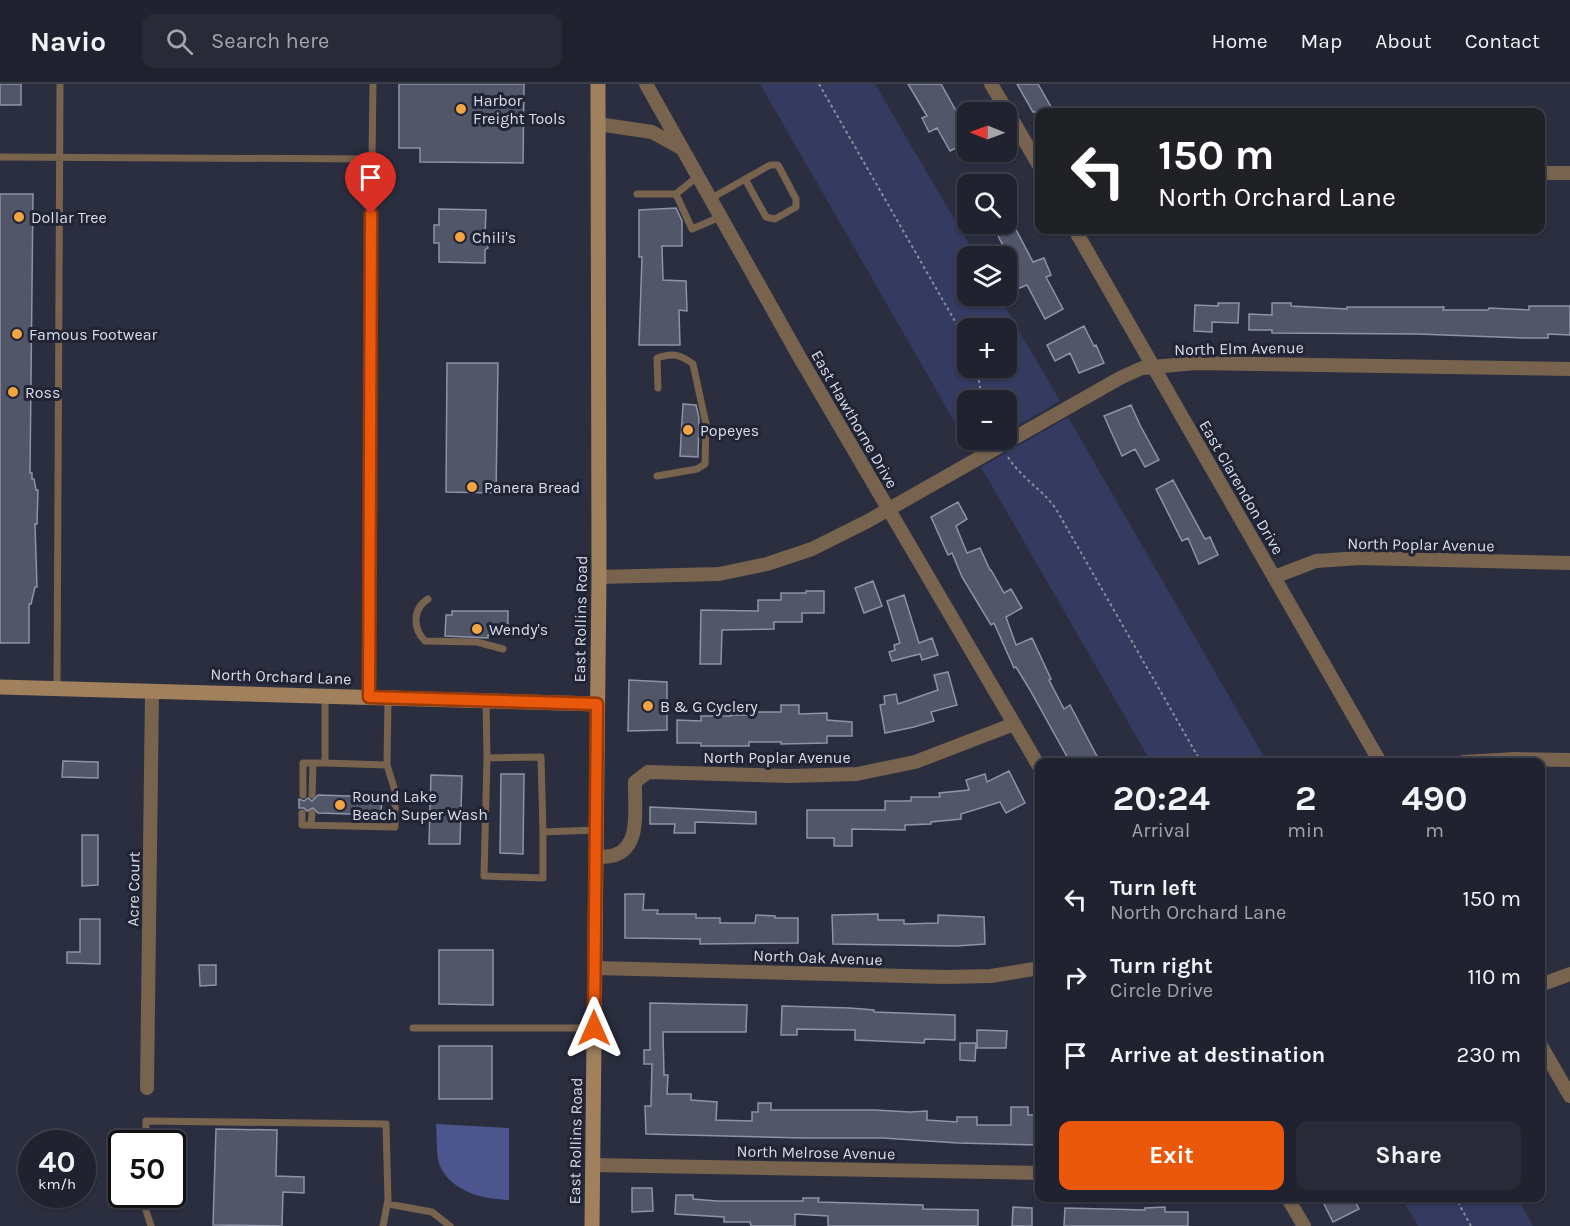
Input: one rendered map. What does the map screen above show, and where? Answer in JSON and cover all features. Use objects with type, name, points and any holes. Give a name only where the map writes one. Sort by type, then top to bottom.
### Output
[{"type":"main road","name":"East Rollins Road","points":[[592,1226],[599,577],[597,84]]},
{"type":"main road","name":"North Orchard Lane","points":[[0,687],[597,704]]},
{"type":"street","name":"East Hawthorne Drive","points":[[646,84],[710,200],[1035,760]]},
{"type":"street","points":[[991,84],[1035,159]]},
{"type":"street","points":[[598,124],[652,132],[680,147]]},
{"type":"street","points":[[1545,173],[1570,173]]},
{"type":"street","name":"East Clarendon Drive","points":[[1077,234],[1378,758]]},
{"type":"street","name":"North Elm Avenue","points":[[599,577],[719,574],[767,564],[812,549],[889,509],[1120,378],[1142,368],[1196,363],[1570,369]]},
{"type":"street","name":"North Poplar Avenue","points":[[1274,577],[1316,561],[1360,558],[1570,563]]},
{"type":"street","name":"Acre Court","points":[[147,1088],[152,691]]},
{"type":"street","name":"North Poplar Avenue","points":[[596,857],[615,855],[627,846],[634,833],[635,782],[648,772],[790,776],[857,774],[915,762],[1014,724]]},
{"type":"street","points":[[1545,759],[1570,759]]},
{"type":"street","name":"North Oak Avenue","points":[[595,968],[944,977],[991,976],[1035,969]]},
{"type":"street","points":[[1545,983],[1570,974]]},
{"type":"street","points":[[1545,1053],[1570,1096]]},
{"type":"street","name":"North Melrose Avenue","points":[[593,1165],[1035,1173]]},
{"type":"street","points":[[1290,1202],[1304,1226]]},
{"type":"lane","points":[[57,689],[60,84]]},
{"type":"lane","points":[[369,697],[373,84]]},
{"type":"lane","points":[[0,158],[372,159]]},
{"type":"lane","points":[[710,200],[745,179],[770,165],[778,165],[796,199],[795,207],[775,219],[766,217],[745,179]]},
{"type":"lane","points":[[637,194],[675,194],[697,177]]},
{"type":"lane","points":[[675,194],[692,229],[720,217]]},
{"type":"lane","points":[[657,476],[697,469],[705,464],[706,424],[693,363],[681,355],[669,354],[657,358],[658,388]]},
{"type":"lane","points":[[428,599],[422,603],[415,620],[415,627],[425,641],[477,642],[503,649]]},
{"type":"lane","points":[[325,696],[325,764]]},
{"type":"lane","points":[[302,813],[302,824],[394,827],[395,791],[387,765],[388,698]]},
{"type":"lane","points":[[486,701],[484,876],[543,878],[541,757],[487,758]]},
{"type":"lane","points":[[303,795],[303,763],[387,765]]},
{"type":"lane","points":[[312,795],[313,763]]},
{"type":"lane","points":[[311,825],[312,813]]},
{"type":"lane","points":[[543,832],[596,830]]},
{"type":"lane","points":[[413,1028],[594,1028]]},
{"type":"lane","points":[[146,1130],[146,1121],[386,1124],[388,1200],[383,1226]]},
{"type":"lane","points":[[388,1200],[388,1204],[432,1212],[450,1226]]},
{"type":"lane","points":[[145,1208],[151,1226]]},
{"type":"path","points":[[819,84],[957,325]]},
{"type":"path","points":[[1005,452],[1018,471],[1043,493],[1056,509],[1200,758]]},
{"type":"path","points":[[1458,1202],[1471,1226]]},
{"type":"shaded area","points":[[760,84],[875,84],[957,224],[957,234],[963,234],[970,246],[957,246],[957,306],[1005,306],[1012,318],[957,318],[957,378],[1017,378],[1017,327],[1060,401],[1017,426],[1017,390],[957,390],[957,426]]},
{"type":"shaded area","points":[[1068,417],[1265,758],[1149,758],[981,467],[1011,450],[1017,450],[1017,446]]},
{"type":"shaded area","points":[[436,1124],[509,1128],[509,1200],[479,1196],[460,1188],[445,1175],[440,1166],[437,1151]]},
{"type":"shaded area","points":[[1404,1202],[1520,1202],[1533,1226],[1418,1226]]},
{"type":"building","points":[[0,84],[21,84],[21,105],[0,105]]},
{"type":"building","name":"Harbor Freight Tools","points":[[399,84],[524,84],[523,163],[420,162],[420,148],[399,148]]},
{"type":"building","points":[[908,84],[941,84],[957,113],[957,148],[950,151],[937,128],[929,132],[922,118],[927,116]]},
{"type":"building","points":[[1017,84],[1038,84],[1052,108],[1035,108],[1033,112]]},
{"type":"building","points":[[0,194],[33,194],[30,473],[32,473],[36,490],[38,490],[37,524],[35,524],[37,587],[35,587],[31,604],[29,604],[29,643],[0,643]]},
{"type":"building","points":[[676,208],[682,221],[682,246],[662,246],[663,280],[686,281],[687,311],[679,310],[680,345],[639,345],[642,257],[639,257],[639,210]]},
{"type":"building","name":"Chili's","points":[[439,209],[486,210],[485,236],[488,248],[485,250],[485,263],[439,262],[439,243],[434,243],[434,225],[439,225]]},
{"type":"building","points":[[1017,232],[1033,262],[1044,258],[1051,275],[1046,277],[1063,309],[1045,319],[1027,285],[1017,289],[1017,246],[1003,246],[997,234],[1017,234]]},
{"type":"building","points":[[1218,303],[1239,303],[1238,323],[1212,322],[1212,332],[1194,331],[1195,305],[1218,306]]},
{"type":"building","points":[[1272,303],[1347,309],[1347,307],[1444,307],[1443,310],[1488,310],[1489,308],[1529,310],[1529,306],[1570,306],[1570,335],[1548,334],[1548,338],[1524,338],[1417,334],[1272,333],[1272,330],[1249,330],[1249,314],[1272,315]]},
{"type":"building","points":[[1084,326],[1104,363],[1079,373],[1070,353],[1055,361],[1047,345]]},
{"type":"building","points":[[447,363],[498,363],[496,493],[446,492]]},
{"type":"building","name":"Popeyes","points":[[683,404],[696,405],[699,418],[698,457],[680,456]]},
{"type":"building","points":[[1131,405],[1159,460],[1145,467],[1135,449],[1122,456],[1104,416]]},
{"type":"building","points":[[1173,480],[1205,539],[1210,537],[1218,555],[1199,564],[1188,538],[1182,541],[1156,489]]},
{"type":"building","points":[[958,502],[967,519],[956,526],[967,553],[980,548],[1004,593],[1011,589],[1022,608],[1006,617],[1016,645],[1032,638],[1064,709],[1070,705],[1098,758],[1068,758],[1030,690],[1016,667],[1014,668],[994,623],[991,625],[962,577],[952,553],[948,555],[931,517]]},
{"type":"building","points":[[873,581],[882,606],[864,613],[855,588]]},
{"type":"building","points":[[806,591],[824,591],[824,613],[802,613],[802,622],[774,622],[774,629],[722,630],[721,664],[700,664],[701,610],[758,611],[758,600],[781,600],[781,593],[806,593]]},
{"type":"building","points":[[904,595],[919,643],[932,638],[938,655],[922,660],[920,654],[892,661],[889,652],[895,650],[894,645],[900,643],[887,601]]},
{"type":"building","name":"Wendy's","points":[[452,611],[508,611],[508,635],[488,635],[488,638],[445,636],[446,615],[452,615]]},
{"type":"building","points":[[948,672],[957,705],[931,712],[934,721],[885,733],[880,705],[885,704],[884,696],[896,694],[898,704],[938,690],[934,675]]},
{"type":"building","name":"B & G Cyclery","points":[[629,680],[667,682],[667,730],[628,731]]},
{"type":"building","points":[[781,705],[799,705],[799,714],[827,713],[827,720],[852,722],[852,736],[827,736],[827,743],[749,742],[749,746],[701,746],[701,743],[677,743],[677,720],[701,721],[701,716],[781,712]]},
{"type":"building","points":[[63,761],[98,762],[98,778],[62,777]]},
{"type":"building","points":[[1009,771],[1025,803],[1006,813],[1000,802],[961,814],[961,819],[905,825],[905,830],[852,829],[852,846],[834,846],[834,838],[807,838],[807,810],[885,810],[885,801],[911,801],[911,797],[940,797],[939,793],[969,790],[966,780],[985,774],[987,782]]},
{"type":"building","points":[[501,774],[524,774],[523,854],[500,853]]},
{"type":"building","points":[[431,775],[462,776],[460,844],[429,844]]},
{"type":"building","name":"Round Lake Beach Super Wash","points":[[318,795],[382,797],[381,815],[318,813],[313,808],[307,811],[299,808],[299,799],[304,801],[308,798],[312,801]]},
{"type":"building","points":[[650,807],[756,812],[756,824],[695,822],[695,833],[674,833],[675,824],[650,824]]},
{"type":"building","points":[[82,835],[98,835],[98,885],[82,886]]},
{"type":"building","points":[[625,894],[644,894],[643,910],[658,910],[657,914],[696,914],[696,918],[720,918],[720,923],[755,923],[756,915],[798,918],[798,943],[700,944],[700,939],[625,938]]},
{"type":"building","points":[[878,914],[878,920],[904,920],[904,924],[938,923],[938,915],[984,917],[985,944],[956,946],[833,944],[832,915]]},
{"type":"building","points":[[80,919],[100,919],[100,964],[67,963],[67,952],[80,952]]},
{"type":"building","points":[[439,950],[493,950],[493,1005],[439,1004]]},
{"type":"building","points":[[199,965],[216,965],[216,985],[200,986]]},
{"type":"building","points":[[650,1003],[747,1005],[746,1032],[663,1032],[664,1075],[668,1075],[667,1094],[691,1094],[691,1100],[717,1102],[716,1120],[752,1121],[752,1112],[758,1112],[758,1103],[771,1103],[771,1110],[927,1111],[927,1120],[957,1122],[957,1117],[977,1117],[977,1125],[1011,1125],[1011,1107],[1028,1107],[1028,1115],[1035,1115],[1035,1145],[883,1138],[646,1134],[645,1106],[651,1106],[652,1064],[644,1064],[644,1050],[650,1050]]},
{"type":"building","points":[[782,1006],[955,1015],[955,1040],[925,1039],[924,1043],[855,1040],[855,1030],[797,1029],[797,1035],[781,1035]]},
{"type":"building","points":[[977,1030],[1007,1031],[1006,1048],[977,1048]]},
{"type":"building","points":[[960,1043],[976,1043],[975,1061],[960,1060]]},
{"type":"building","points":[[439,1046],[492,1046],[492,1099],[439,1099]]},
{"type":"building","points":[[216,1129],[277,1130],[276,1176],[304,1177],[304,1193],[283,1192],[282,1226],[213,1225]]},
{"type":"building","points":[[632,1188],[652,1188],[653,1211],[632,1212]]},
{"type":"building","points":[[676,1195],[693,1195],[693,1199],[717,1201],[803,1201],[803,1198],[819,1198],[818,1202],[923,1205],[923,1209],[978,1210],[978,1226],[828,1226],[828,1216],[795,1214],[795,1226],[751,1226],[750,1222],[724,1222],[724,1217],[675,1214]]},
{"type":"building","points":[[1356,1202],[1359,1209],[1333,1222],[1324,1204]]},
{"type":"building","points":[[1013,1207],[1032,1208],[1032,1226],[1012,1226]]},
{"type":"building","points":[[1165,1207],[1165,1212],[1188,1212],[1188,1226],[1064,1226],[1065,1208],[1145,1210],[1145,1208]]},
{"type":"place","name":"Harbor Freight Tools","points":[[461,109]]},
{"type":"place","name":"Dollar Tree","points":[[19,217]]},
{"type":"place","name":"Chili's","points":[[460,237]]},
{"type":"place","name":"Famous Footwear","points":[[17,334]]},
{"type":"place","name":"Ross","points":[[13,392]]},
{"type":"place","name":"Popeyes","points":[[688,430]]},
{"type":"place","name":"Panera Bread","points":[[472,487]]},
{"type":"place","name":"Wendy's","points":[[477,629]]},
{"type":"place","name":"B & G Cyclery","points":[[648,706]]},
{"type":"place","name":"Round Lake Beach Super Wash","points":[[340,805]]},
{"type":"route","points":[[371,214],[369,697],[597,704],[594,1028]]}]
